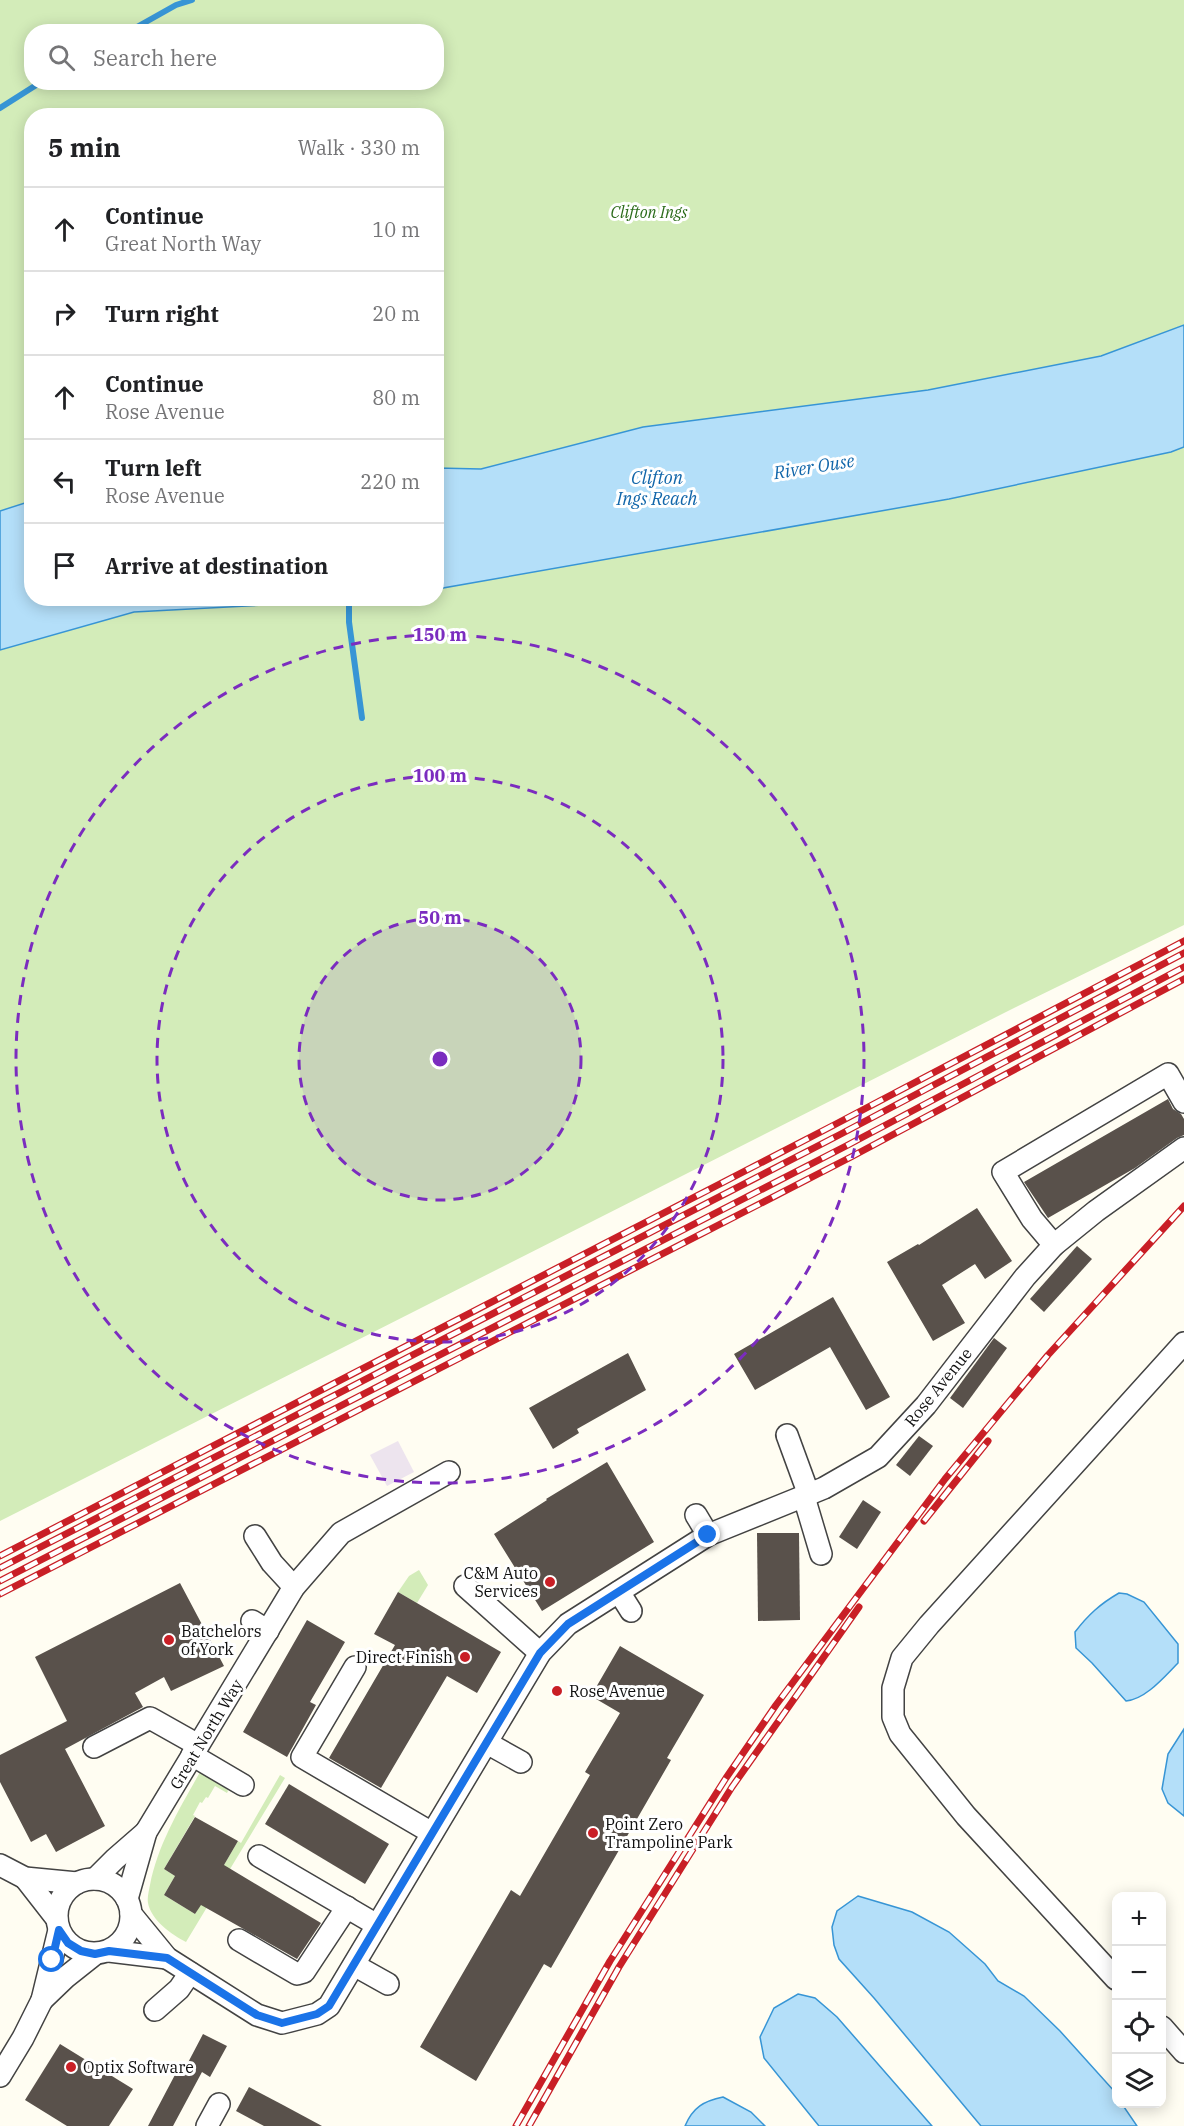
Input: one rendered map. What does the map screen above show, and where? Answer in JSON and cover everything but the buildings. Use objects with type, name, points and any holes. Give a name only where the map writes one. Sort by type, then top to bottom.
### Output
[{"type":"street","points":[[1054,1245],[1032,1219],[1003,1172],[1168,1074],[1184,1102]]},
{"type":"street","name":"Rose Avenue","points":[[129,1906],[167,1958],[257,2015],[282,2023],[317,2014],[329,2006],[540,1653],[568,1624],[708,1535],[824,1488],[882,1453],[938,1391],[1025,1277],[1054,1245],[1096,1211],[1184,1148]]},
{"type":"street","points":[[1112,1975],[966,1816],[900,1734],[893,1717],[893,1688],[902,1658],[929,1625],[1184,1343]]},
{"type":"street","points":[[787,1435],[821,1554]]},
{"type":"street","name":"Great North Way","points":[[129,1906],[146,1832],[195,1750],[260,1626],[341,1533],[449,1472]]},
{"type":"street","points":[[696,1515],[708,1535]]},
{"type":"street","points":[[255,1536],[272,1563],[294,1587]]},
{"type":"street","points":[[465,1586],[540,1653]]},
{"type":"street","points":[[619,1592],[631,1611]]},
{"type":"street","points":[[356,1667],[302,1757],[432,1833]]},
{"type":"street","points":[[94,1747],[150,1718],[243,1785]]},
{"type":"street","points":[[487,1743],[521,1762]]},
{"type":"street","name":"Great North Way","points":[[86,1881],[146,1832]]},
{"type":"street","points":[[259,1856],[377,1925]]},
{"type":"street","points":[[0,1865],[25,1878],[113,1884],[129,1906],[130,1925],[126,1936],[118,1944],[102,1952],[66,1977],[42,2000]]},
{"type":"street","points":[[25,1878],[58,1924],[68,1943],[81,1951],[102,1952]]},
{"type":"street","points":[[0,2076],[42,2000],[58,1924],[59,1904],[66,1892],[86,1881]]},
{"type":"street","points":[[239,1940],[297,1974],[304,1972],[347,1907]]},
{"type":"street","name":"Rose Avenue","points":[[102,1952],[167,1958]]},
{"type":"street","points":[[354,1965],[388,1984]]},
{"type":"street","points":[[155,2010],[179,1989],[190,1973]]},
{"type":"street","points":[[1166,2032],[1184,2052]]},
{"type":"street","points":[[207,2126],[219,2104]]},
{"type":"shaded area","points":[[398,1441],[414,1472],[387,1486],[370,1455]]},
{"type":"green space","name":"Clifton Ings","points":[[0,0],[1184,0],[1184,325],[1101,356],[928,390],[643,427],[481,469],[444,468],[444,108],[24,108],[24,503],[0,511]]},
{"type":"green space","points":[[1184,447],[1184,925],[1008,1011],[0,1521],[0,650],[134,612],[246,606],[444,606],[444,588],[949,499],[1171,452]]},
{"type":"green space","points":[[419,1570],[428,1585],[417,1603],[398,1592],[409,1576]]},
{"type":"green space","points":[[200,1772],[226,1787],[228,1791],[227,1793],[215,1786],[208,1798],[200,1802],[193,1815],[195,1816],[164,1869],[175,1876],[164,1895],[195,1914],[238,1841],[241,1843],[280,1775],[285,1778],[186,1942],[169,1931],[153,1915],[148,1896],[158,1855]]},
{"type":"water","name":"Clifton Ings Reach","points":[[1184,325],[1184,447],[1171,452],[949,499],[444,588],[444,468],[481,469],[643,427],[928,390],[1101,356]]},
{"type":"water","points":[[24,503],[24,606],[246,606],[134,612],[0,650],[0,511]]},
{"type":"water","points":[[1119,1593],[1144,1602],[1178,1644],[1178,1663],[1148,1692],[1126,1701],[1076,1648],[1075,1632],[1095,1610]]},
{"type":"water","points":[[1184,1729],[1184,1816],[1168,1803],[1162,1789],[1168,1754]]},
{"type":"water","points":[[858,1896],[912,1912],[949,1932],[985,1964],[998,1981],[1024,1996],[1060,2031],[1112,2089],[1112,2108],[1125,2108],[1137,2126],[981,2126],[839,1959],[834,1945],[832,1927],[837,1911]]},
{"type":"water","points":[[798,1994],[815,1998],[837,2017],[932,2126],[819,2126],[764,2058],[760,2037],[774,2008]]},
{"type":"water","points":[[723,2097],[751,2112],[765,2126],[685,2126],[700,2106]]},
{"type":"waterway","points":[[142,24],[176,5],[192,0]]},
{"type":"waterway","points":[[0,108],[28,90]]},
{"type":"waterway","points":[[349,606],[349,622],[362,718]]},
{"type":"railway","points":[[0,1556],[834,1125],[1184,941]]},
{"type":"railway","points":[[0,1568],[839,1135],[1184,953]]},
{"type":"railway","points":[[0,1581],[846,1146],[1184,967]]},
{"type":"railway","points":[[0,1594],[851,1157],[1184,979]]},
{"type":"railway","points":[[516,2126],[610,1961],[726,1778],[776,1705],[945,1479],[1048,1355],[1184,1206]]},
{"type":"railway","points":[[924,1521],[988,1441]]},
{"type":"railway","points":[[529,2126],[619,1967],[732,1787],[859,1607]]},
{"type":"place","name":"C&M Auto Services","points":[[550,1582]]},
{"type":"place","name":"Batchelors of York","points":[[169,1640]]},
{"type":"place","name":"Direct Finish","points":[[465,1657]]},
{"type":"place","name":"Rose Avenue","points":[[557,1691]]},
{"type":"place","name":"Point Zero Trampoline Park","points":[[593,1833]]},
{"type":"place","name":"Optix Software","points":[[71,2067]]},
{"type":"route","points":[[52,1960],[59,1930],[68,1943],[81,1951],[95,1954],[109,1951],[167,1958],[257,2015],[282,2023],[317,2014],[329,2006],[540,1653],[568,1624],[708,1535]]},
{"type":"water label","name":"River Ouse","points":[[814,467]]}]
